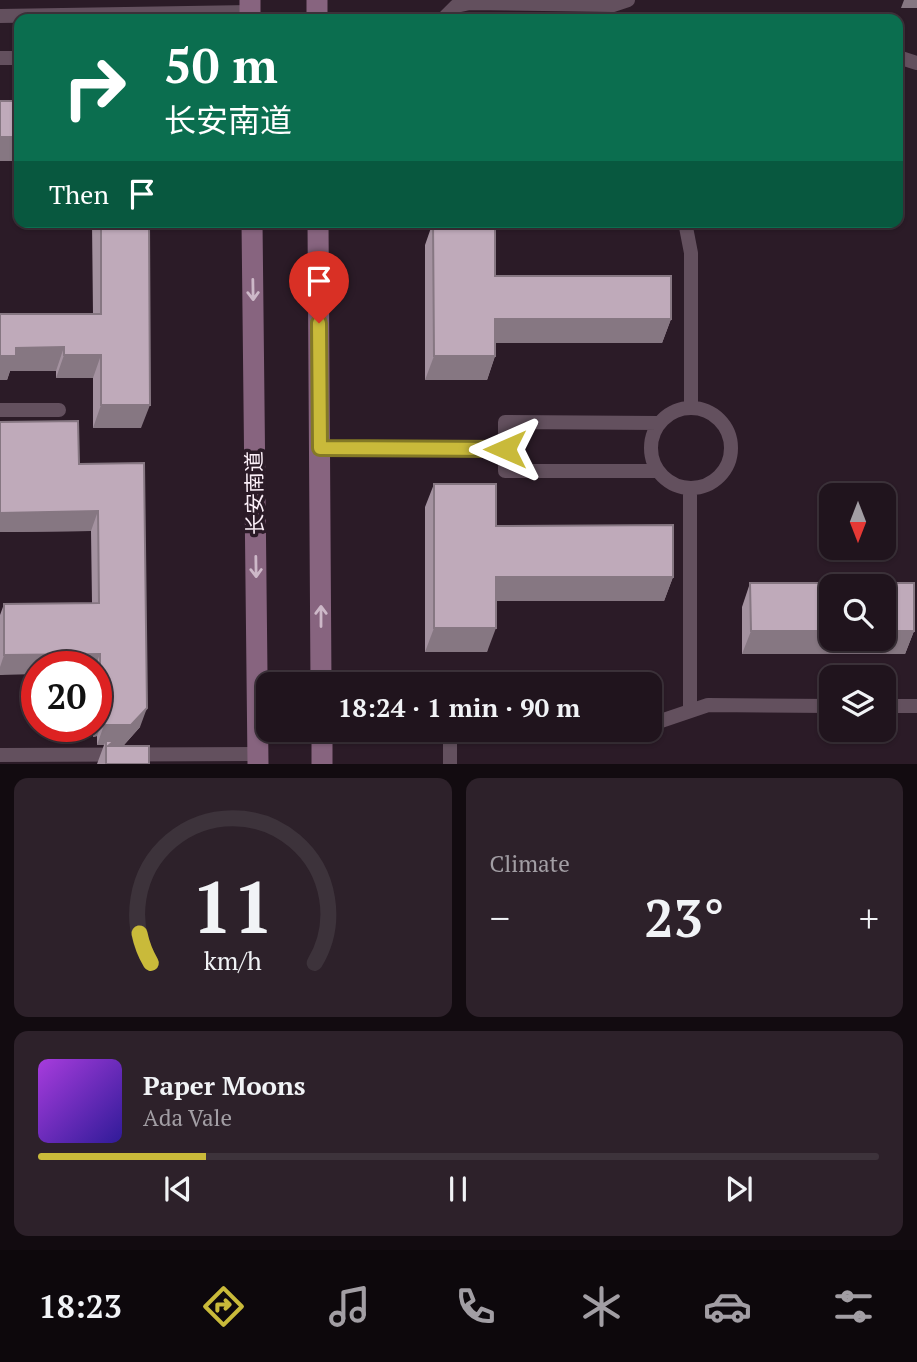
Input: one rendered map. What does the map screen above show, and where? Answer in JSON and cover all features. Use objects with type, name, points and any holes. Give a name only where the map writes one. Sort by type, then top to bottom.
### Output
[{"type":"main road","name":"长安南道","points":[[252,228],[258,759]]},
{"type":"main road","points":[[318,228],[321,672]]},
{"type":"main road","points":[[322,742],[322,764]]},
{"type":"lane","points":[[448,14],[456,6],[470,3],[613,5],[628,0]]},
{"type":"lane","points":[[100,14],[250,11]]},
{"type":"lane","points":[[686,228],[691,253],[691,408]]},
{"type":"lane","points":[[691,408],[714,415],[729,433],[732,445],[731,457],[720,476],[711,483],[690,489],[668,482],[658,471],[651,444],[659,423],[669,415],[691,408]]},
{"type":"lane","points":[[0,410],[59,410]]},
{"type":"lane","points":[[658,471],[505,471],[505,422],[659,423]]},
{"type":"lane","points":[[320,448],[505,449]]},
{"type":"lane","points":[[690,489],[690,710]]},
{"type":"lane","points":[[662,720],[708,705],[819,706]]},
{"type":"lane","points":[[896,706],[917,706]]},
{"type":"lane","points":[[450,742],[450,764]]},
{"type":"lane","points":[[0,755],[258,759]]},
{"type":"building","points":[[0,101],[14,101],[14,137],[0,137]]},
{"type":"building","points":[[101,228],[149,228],[150,405],[101,405],[101,355],[64,355],[64,347],[16,348],[16,356],[0,356],[0,314],[101,314]]},
{"type":"building","points":[[433,228],[495,228],[495,276],[671,276],[671,319],[495,319],[495,356],[434,356]]},
{"type":"building","points":[[78,421],[79,464],[144,463],[147,708],[131,725],[112,725],[112,651],[21,651],[21,655],[4,655],[4,604],[99,603],[98,511],[0,513],[0,422]]},
{"type":"building","points":[[434,484],[496,484],[496,526],[673,525],[673,577],[496,577],[496,628],[434,628]]},
{"type":"building","points":[[750,583],[819,583],[819,631],[751,631]]},
{"type":"building","points":[[896,583],[914,583],[914,631],[896,631]]},
{"type":"building","points":[[114,741],[108,746],[149,746],[149,764],[106,764],[106,742]]},
{"type":"route","points":[[319,323],[320,448],[505,449]]}]
